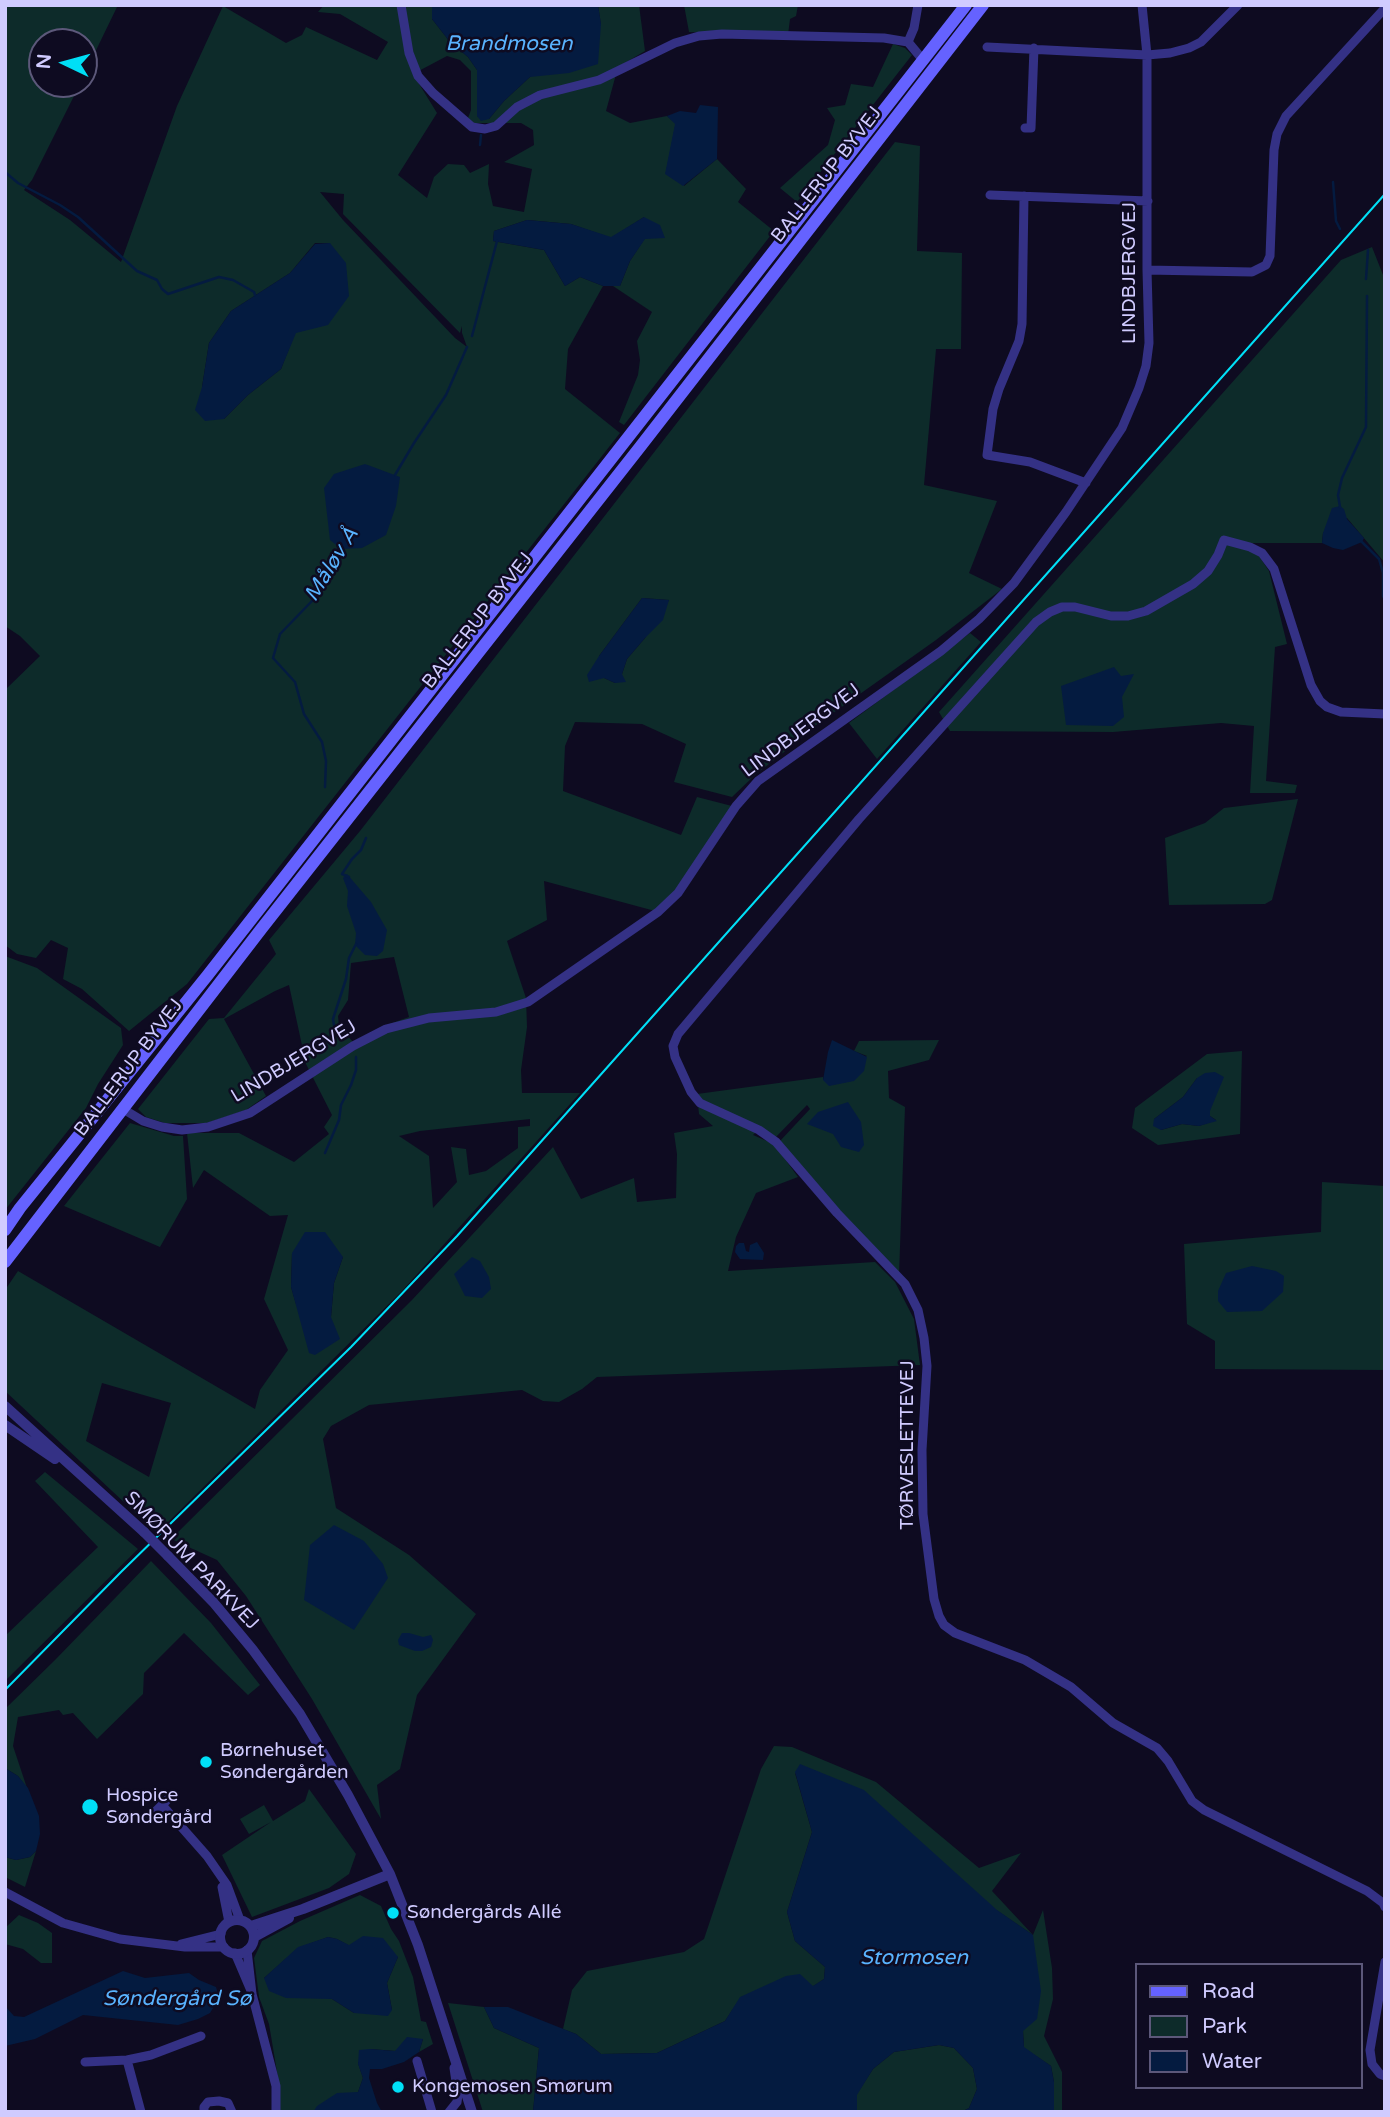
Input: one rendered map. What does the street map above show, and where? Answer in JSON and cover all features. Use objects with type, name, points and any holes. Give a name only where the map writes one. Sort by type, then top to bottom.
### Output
[{"type":"main road","name":"BALLERUP BYVEJ","points":[[5,1230],[966,5]]},
{"type":"main road","name":"BALLERUP BYVEJ","points":[[5,1262],[270,917],[983,5]]},
{"type":"street","points":[[401,5],[409,53],[418,76],[472,127],[485,130],[496,126],[517,107],[540,95],[599,80],[676,43],[699,36],[722,34],[884,38],[908,42],[923,60]]},
{"type":"street","points":[[908,42],[914,28],[918,5]]},
{"type":"street","name":"LINDBJERGVEJ","points":[[123,1108],[143,1121],[162,1128],[208,1127],[250,1113],[353,1046],[386,1029],[429,1018],[513,1008],[552,988],[658,912],[678,893],[736,806],[758,781],[941,651],[979,619],[1021,574],[1122,428],[1146,366],[1149,343],[1147,55],[1142,5]]},
{"type":"street","points":[[986,47],[1147,55],[1171,53],[1202,42],[1238,5]]},
{"type":"street","points":[[1147,270],[1252,272],[1266,265],[1270,256],[1277,134],[1286,116],[1385,8]]},
{"type":"street","points":[[1026,128],[1031,128],[1034,48]]},
{"type":"street","points":[[990,195],[1148,201]]},
{"type":"street","points":[[1024,196],[1022,324],[1019,341],[993,409],[987,454],[1030,462],[1086,483]]},
{"type":"street","name":"TØRVESLETTEVEJ","points":[[1385,714],[1341,712],[1320,701],[1311,685],[1273,569],[1262,553],[1250,547],[1224,540],[1208,571],[1193,584],[1146,611],[1111,617],[1075,607],[1062,607],[1050,612],[1036,622],[859,819],[678,1034],[673,1046],[691,1092],[700,1103],[759,1130],[776,1142],[905,1284],[918,1310],[927,1366],[922,1451],[923,1514],[934,1599],[944,1625],[955,1633],[1025,1660],[1071,1687],[1113,1723],[1157,1748],[1168,1760],[1192,1801],[1204,1810],[1367,1891],[1385,1907]]},
{"type":"street","name":"SMØRUM PARKVEJ","points":[[9,1411],[144,1532],[214,1603],[300,1714],[334,1769],[390,1874],[422,1958],[472,2112]]},
{"type":"street","name":"SMØRUM PARKVEJ","points":[[5,1424],[96,1489]]},
{"type":"street","points":[[151,1816],[170,1797]]},
{"type":"street","points":[[162,1805],[207,1856],[227,1885],[234,1921],[252,1931]]},
{"type":"street","points":[[252,1931],[390,1874]]},
{"type":"street","points":[[5,1892],[63,1923],[120,1940],[224,1947],[235,1953],[252,1994],[276,2086],[276,2112]]},
{"type":"street","points":[[224,1947],[221,1934],[223,1927],[234,1921]]},
{"type":"street","points":[[235,1953],[247,1950],[253,1943],[252,1931]]},
{"type":"street","points":[[179,1945],[221,1934]]},
{"type":"street","points":[[247,1950],[252,1994]]},
{"type":"street","points":[[1385,1962],[1370,2050],[1373,2064],[1380,2074],[1385,2076]]},
{"type":"street","points":[[85,2062],[127,2060],[151,2055],[201,2036]]},
{"type":"street","points":[[449,2112],[457,2102],[458,2095],[452,2046]]},
{"type":"street","points":[[127,2060],[141,2112]]},
{"type":"street","points":[[417,2061],[432,2112]]},
{"type":"street","points":[[204,2112],[208,2102],[219,2101],[228,2103],[232,2112]]},
{"type":"green space","points":[[5,5],[118,5],[98,46],[98,28],[28,28],[28,98],[73,98],[32,180],[24,190],[70,220],[121,262],[177,106],[223,6],[286,43],[302,35],[306,27],[377,60],[388,42],[340,14],[318,12],[324,5],[432,5],[432,19],[477,70],[477,116],[489,119],[530,77],[601,25],[598,5],[639,5],[645,51],[618,67],[606,111],[630,123],[667,116],[675,123],[684,186],[717,159],[746,189],[738,202],[774,231],[624,425],[619,422],[638,375],[640,360],[637,341],[652,312],[613,286],[620,286],[630,261],[645,238],[644,217],[611,238],[571,224],[527,220],[494,231],[493,241],[544,250],[565,286],[580,277],[603,286],[568,349],[565,389],[620,433],[187,984],[129,1031],[82,989],[63,979],[68,948],[51,940],[36,958],[17,954],[5,945],[5,690],[40,656],[20,636],[5,626]],"holes":[[[447,56],[460,60],[471,71],[471,110],[468,118],[474,123],[521,123],[533,130],[534,145],[504,162],[532,169],[524,212],[493,206],[488,184],[489,164],[470,173],[464,165],[448,164],[434,177],[427,198],[398,175],[437,113],[413,74]],[[320,192],[344,194],[343,214],[460,333],[462,326],[467,347],[455,338],[343,220]],[[315,243],[330,243],[281,369],[248,395],[224,419],[202,387],[209,343],[231,311],[290,273]]]},
{"type":"green space","points":[[684,5],[798,5],[796,16],[790,19],[788,35],[689,32]]},
{"type":"green space","points":[[893,44],[905,48],[912,55],[797,202],[780,188],[828,145],[835,120],[827,108],[845,105],[851,84],[873,87]]},
{"type":"green space","points":[[895,142],[920,146],[917,251],[962,253],[961,349],[936,349],[924,485],[997,501],[969,573],[1002,589],[936,640],[812,728],[796,729],[812,730],[732,797],[674,782],[686,744],[642,724],[575,722],[565,746],[563,791],[681,835],[697,797],[732,806],[675,892],[655,911],[544,881],[547,920],[507,941],[526,998],[527,1027],[521,1070],[522,1093],[580,1093],[402,1291],[157,1533],[5,1391],[5,1290],[18,1271],[255,1409],[260,1390],[288,1350],[264,1299],[288,1215],[270,1216],[204,1170],[193,1188],[187,1133],[239,1133],[294,1162],[329,1134],[324,1127],[332,1115],[306,1064],[289,985],[224,1019],[266,1096],[246,1110],[207,1123],[165,1123],[146,1117],[138,1109],[209,1019],[224,1018],[276,954],[269,940],[360,831]],"holes":[[[642,598],[669,600],[645,638],[627,659],[622,674],[615,683],[604,678],[599,656]],[[394,957],[409,1017],[381,1027],[353,1042],[339,1026],[338,1016],[348,1000],[351,963]],[[530,1119],[530,1126],[518,1127],[518,1148],[486,1171],[469,1175],[466,1149],[451,1147],[457,1182],[433,1208],[429,1156],[399,1136],[420,1131]],[[292,1253],[343,1257],[334,1283],[331,1317],[296,1304],[291,1287]],[[102,1383],[171,1403],[149,1477],[86,1441]]]},
{"type":"green space","points":[[1372,247],[1385,280],[1385,563],[1347,518],[1323,533],[1322,543],[1245,543],[1259,556],[1269,571],[1287,644],[1275,647],[1266,781],[1297,785],[1295,793],[1250,793],[1254,726],[1221,723],[1113,732],[950,731],[939,712],[1341,260]]},
{"type":"green space","points":[[970,633],[981,642],[877,759],[849,723]]},
{"type":"green space","points":[[1298,799],[1272,900],[1265,904],[1169,905],[1165,838],[1205,823],[1224,808]]},
{"type":"green space","points":[[5,956],[37,968],[121,1028],[123,1045],[86,1108],[5,1210]]},
{"type":"green space","points":[[939,1040],[929,1060],[888,1071],[889,1098],[905,1107],[899,1275],[780,1141],[810,1109],[807,1105],[774,1139],[760,1128],[753,1135],[774,1144],[798,1177],[756,1193],[736,1237],[728,1271],[875,1262],[895,1282],[914,1319],[920,1365],[597,1377],[559,1402],[543,1401],[522,1390],[369,1405],[331,1426],[323,1439],[336,1508],[409,1555],[476,1614],[417,1695],[400,1769],[377,1785],[381,1819],[312,1699],[246,1596],[217,1560],[171,1539],[412,1300],[553,1147],[581,1199],[634,1178],[637,1202],[676,1198],[677,1154],[674,1133],[713,1126],[699,1114],[697,1094],[823,1077],[823,1080],[867,1056],[854,1051],[859,1041]]},
{"type":"green space","points":[[1242,1051],[1240,1134],[1158,1145],[1132,1128],[1135,1108],[1207,1054]],"holes":[[[1197,1078],[1210,1116],[1216,1120],[1199,1126],[1182,1124],[1161,1130],[1154,1119],[1183,1097]]]},
{"type":"green space","points":[[130,1123],[174,1136],[183,1136],[187,1199],[160,1247],[64,1206]]},
{"type":"green space","points":[[1322,1182],[1385,1186],[1385,1370],[1215,1369],[1215,1341],[1187,1324],[1184,1244],[1321,1232]]},
{"type":"green space","points":[[45,1472],[138,1549],[5,1681],[5,1636],[98,1547],[35,1481]]},
{"type":"green space","points":[[151,1561],[211,1623],[260,1685],[248,1695],[184,1633],[144,1673],[143,1694],[97,1739],[73,1713],[63,1715],[59,1710],[18,1717],[13,1746],[27,1788],[18,1776],[5,1768],[5,1709]]},
{"type":"green space","points":[[774,1746],[792,1747],[876,1782],[979,1868],[1021,1853],[992,1891],[1033,1935],[795,1773],[812,1832],[787,1912],[795,1941],[825,1967],[824,1979],[812,1987],[741,1997],[725,2021],[657,2053],[601,2054],[576,2034],[563,2029],[572,1990],[587,1971],[684,1952],[704,1939],[761,1769]]},
{"type":"green space","points":[[309,1789],[356,1854],[349,1874],[329,1888],[252,1917],[222,1855],[271,1822],[249,1834],[240,1819],[264,1805],[273,1821],[305,1801]]},
{"type":"green space","points":[[36,1851],[25,1887],[5,1877],[5,1857],[16,1860],[30,1857]]},
{"type":"green space","points":[[360,1895],[381,1906],[413,1977],[421,2021],[426,2022],[433,2044],[419,2052],[423,2039],[395,2051],[370,2049],[358,2063],[363,2078],[358,2092],[313,2112],[280,2112],[279,2084],[269,2024],[259,1997],[254,1958],[262,1941]],"holes":[[[328,1937],[348,1945],[398,1957],[387,1983],[392,2010],[354,2013],[332,1999],[264,1978],[298,1948]]]},
{"type":"green space","points":[[1043,1910],[1052,1968],[1053,1999],[1044,2036],[1062,2072],[1062,2112],[1054,2112],[1051,2066],[1024,2048],[1023,2031],[1033,1935]]},
{"type":"green space","points":[[19,1915],[52,1933],[52,1963],[41,1963],[23,1949],[5,1944],[5,1928]]},
{"type":"green space","points":[[448,2003],[484,2007],[494,2028],[539,2048],[533,2112],[483,2112]]},
{"type":"green space","points":[[939,2045],[954,2048],[973,2068],[977,2089],[969,2108],[961,2112],[857,2112],[856,2095],[873,2069],[894,2052]]},
{"type":"water","name":"Brandmosen","points":[[432,5],[598,5],[601,24],[598,64],[569,73],[530,77],[489,119],[481,121],[477,116],[477,70],[432,19]]},
{"type":"water","points":[[700,105],[718,107],[717,159],[683,186],[665,174],[675,124],[667,116],[680,111],[696,113]]},
{"type":"water","points":[[644,217],[660,225],[665,238],[645,239],[630,261],[620,286],[603,286],[580,277],[565,286],[544,250],[493,241],[494,231],[527,220],[571,224],[611,237]]},
{"type":"water","points":[[330,243],[346,263],[349,296],[328,325],[296,333],[281,369],[248,395],[224,419],[205,421],[195,410],[202,387],[209,343],[231,311],[290,273],[315,244]]},
{"type":"water","points":[[365,464],[400,477],[396,506],[386,535],[362,548],[341,549],[330,540],[324,488],[334,474]]},
{"type":"water","points":[[1340,506],[1347,519],[1364,538],[1362,542],[1343,550],[1322,543],[1332,508]]},
{"type":"water","points":[[642,598],[669,600],[663,620],[627,659],[622,674],[626,682],[615,683],[604,678],[589,682],[587,675]]},
{"type":"water","points":[[1114,667],[1121,676],[1134,674],[1122,697],[1124,717],[1113,726],[1066,725],[1061,686]]},
{"type":"water","points":[[347,874],[371,902],[387,930],[383,951],[377,956],[365,955],[355,945],[356,933],[347,906],[348,891],[343,878]]},
{"type":"water","points":[[832,1040],[867,1057],[864,1071],[854,1081],[829,1086],[823,1080]]},
{"type":"water","points":[[1215,1072],[1224,1077],[1210,1111],[1210,1116],[1217,1121],[1199,1126],[1182,1124],[1161,1130],[1153,1126],[1154,1119],[1183,1097],[1197,1078],[1205,1073]]},
{"type":"water","points":[[848,1102],[861,1122],[864,1145],[859,1152],[841,1147],[833,1134],[807,1124],[818,1112]]},
{"type":"water","points":[[305,1232],[325,1232],[343,1257],[334,1283],[331,1317],[340,1339],[315,1355],[309,1353],[291,1287],[292,1253]]},
{"type":"water","points":[[757,1242],[764,1253],[763,1260],[740,1259],[735,1252],[739,1243],[744,1243],[746,1251],[749,1252],[750,1245]]},
{"type":"water","points":[[472,1257],[480,1261],[489,1277],[491,1289],[482,1298],[465,1296],[454,1274]]},
{"type":"water","points":[[1252,1266],[1276,1271],[1284,1276],[1283,1292],[1262,1311],[1227,1312],[1218,1301],[1218,1291],[1226,1273]]},
{"type":"water","points":[[334,1525],[364,1541],[383,1564],[388,1578],[354,1630],[304,1600],[310,1545]]},
{"type":"water","points":[[402,1633],[423,1637],[431,1635],[431,1647],[415,1651],[399,1645],[398,1640]]},
{"type":"water","name":"Stormosen","points":[[800,1764],[864,1790],[997,1910],[1033,1935],[1041,1991],[1037,2019],[1023,2031],[1024,2047],[1051,2066],[1054,2112],[961,2112],[969,2108],[977,2089],[973,2068],[954,2048],[939,2045],[894,2052],[873,2069],[857,2095],[857,2112],[533,2112],[539,2048],[494,2028],[484,2007],[508,2007],[576,2034],[601,2054],[657,2053],[725,2021],[740,1997],[786,1976],[800,1974],[813,1986],[824,1979],[825,1967],[795,1941],[787,1912],[812,1832],[795,1772]]},
{"type":"water","points":[[5,1768],[18,1776],[28,1788],[39,1816],[40,1834],[36,1851],[30,1857],[16,1860],[5,1857]]},
{"type":"water","points":[[363,1936],[383,1938],[398,1957],[387,1983],[392,2010],[388,2016],[354,2013],[332,1999],[286,1998],[269,1991],[264,1978],[298,1947],[328,1937],[349,1945]]},
{"type":"water","name":"Søndergård Sø","points":[[123,1971],[145,1978],[189,1973],[216,1987],[216,2003],[210,2013],[178,2025],[83,2015],[35,2039],[5,2046],[5,2006],[14,2016],[24,2017]]},
{"type":"water","points":[[407,2037],[423,2039],[419,2052],[404,2062],[382,2069],[370,2069],[369,2078],[382,2112],[313,2112],[317,2106],[337,2093],[358,2092],[363,2078],[358,2064],[359,2050],[395,2051]]},
{"type":"waterway","name":"Måløv Å","points":[[480,145],[481,135]]},
{"type":"waterway","points":[[5,172],[18,183],[78,217],[137,271],[157,280],[168,294],[219,277],[233,280],[255,295]]},
{"type":"waterway","points":[[1333,182],[1336,221],[1340,229]]},
{"type":"waterway","name":"Måløv Å","points":[[472,336],[497,241]]},
{"type":"waterway","points":[[1366,279],[1368,250]]},
{"type":"waterway","points":[[1340,507],[1338,495],[1342,478],[1366,427],[1367,296]]},
{"type":"waterway","name":"Måløv Å","points":[[395,475],[446,395],[467,347]]},
{"type":"waterway","points":[[1361,541],[1379,559],[1385,600]]},
{"type":"waterway","name":"Måløv Å","points":[[325,787],[326,761],[322,742],[304,714],[295,682],[273,658],[280,634],[312,601],[340,547]]},
{"type":"waterway","name":"Måløv Å","points":[[349,877],[342,874],[361,850],[366,838]]},
{"type":"waterway","name":"Måløv Å","points":[[345,1038],[334,1025],[333,1019],[346,979],[349,958],[356,944]]},
{"type":"waterway","name":"Måløv Å","points":[[325,1153],[356,1070],[356,1057]]},
{"type":"tram line","points":[[5,1690],[121,1572],[351,1347],[457,1236],[1385,194]]},
{"type":"place","name":"Børnehuset Søndergården","points":[[206,1762]]},
{"type":"place","name":"Hospice Søndergård","points":[[90,1807]]},
{"type":"place","name":"Søndergårds Allé","points":[[393,1913]]},
{"type":"place","name":"Kongemosen Smørum","points":[[398,2087]]}]
